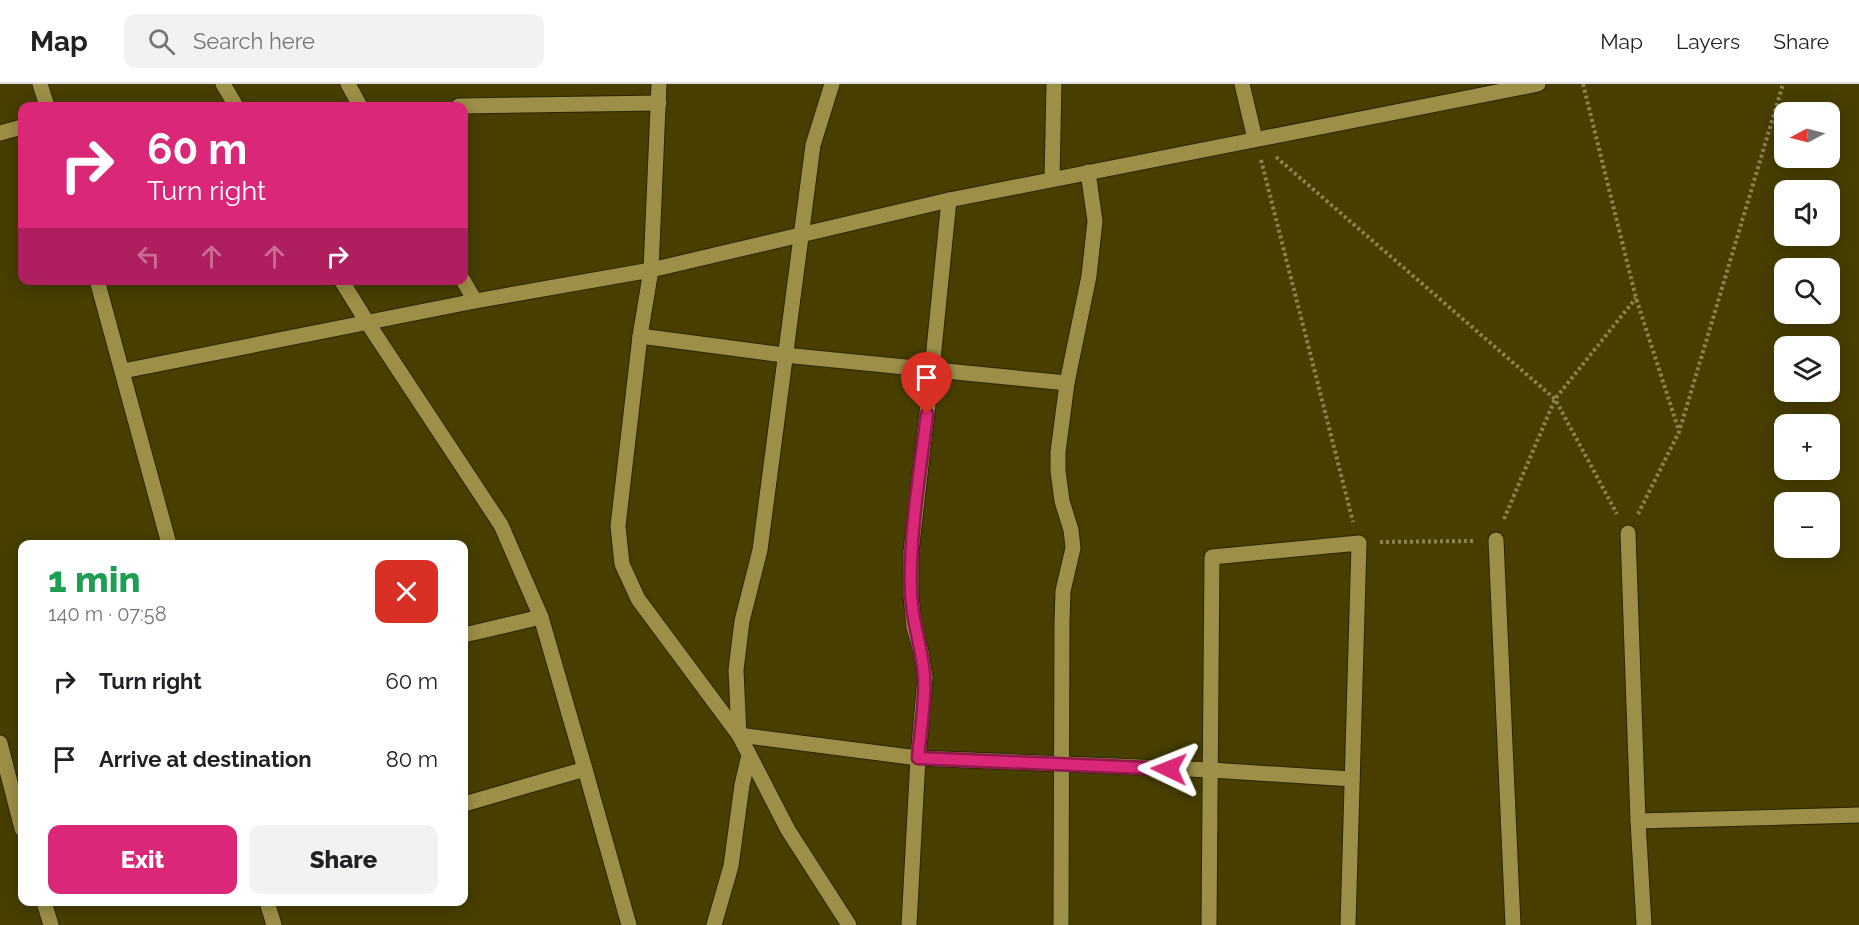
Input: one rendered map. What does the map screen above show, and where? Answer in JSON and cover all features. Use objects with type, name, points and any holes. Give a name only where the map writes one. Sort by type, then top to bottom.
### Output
[{"type":"street","points":[[40,84],[46,102]]},
{"type":"street","points":[[223,84],[234,102]]},
{"type":"street","points":[[348,84],[358,102]]},
{"type":"street","points":[[659,84],[651,270],[640,336],[618,526],[622,564],[638,599],[739,735],[788,830],[849,925]]},
{"type":"street","points":[[739,735],[736,670],[742,621],[760,550],[813,145],[832,84]]},
{"type":"street","points":[[1052,179],[1054,84]]},
{"type":"street","points":[[1242,84],[1255,139]]},
{"type":"street","points":[[123,371],[475,301],[651,270],[949,200],[1538,84]]},
{"type":"street","points":[[468,106],[659,103]]},
{"type":"street","points":[[0,133],[18,127]]},
{"type":"street","points":[[1061,925],[1063,591],[1073,548],[1071,530],[1062,501],[1058,452],[1067,383],[1090,265],[1095,221],[1088,172]]},
{"type":"street","points":[[909,925],[918,758],[925,678],[914,627],[911,552],[949,200]]},
{"type":"street","points":[[98,285],[168,540]]},
{"type":"street","points":[[345,285],[501,525],[541,617],[629,925]]},
{"type":"street","points":[[466,285],[475,301]]},
{"type":"street","points":[[640,336],[784,355],[1067,383]]},
{"type":"street","points":[[1628,533],[1644,925]]},
{"type":"street","points":[[1496,540],[1513,925]]},
{"type":"street","points":[[1209,925],[1212,557],[1359,543],[1348,925]]},
{"type":"street","points":[[468,634],[541,617]]},
{"type":"street","points":[[739,735],[918,758],[1211,770],[1352,779]]},
{"type":"street","points":[[0,743],[18,814]]},
{"type":"street","points":[[714,925],[731,866],[742,785],[749,755]]},
{"type":"street","points":[[468,803],[585,769]]},
{"type":"street","points":[[1638,821],[1859,815]]},
{"type":"street","points":[[45,906],[51,925]]},
{"type":"street","points":[[268,906],[274,925]]},
{"type":"path","points":[[1582,84],[1636,298],[1679,432]]},
{"type":"path","points":[[1628,533],[1679,432],[1783,84]]},
{"type":"path","points":[[1255,139],[1555,399],[1628,533]]},
{"type":"path","points":[[1255,139],[1359,543],[1496,540],[1555,399],[1636,298]]},
{"type":"route","points":[[927,414],[911,552],[914,627],[925,678],[918,758],[1169,769]]}]
